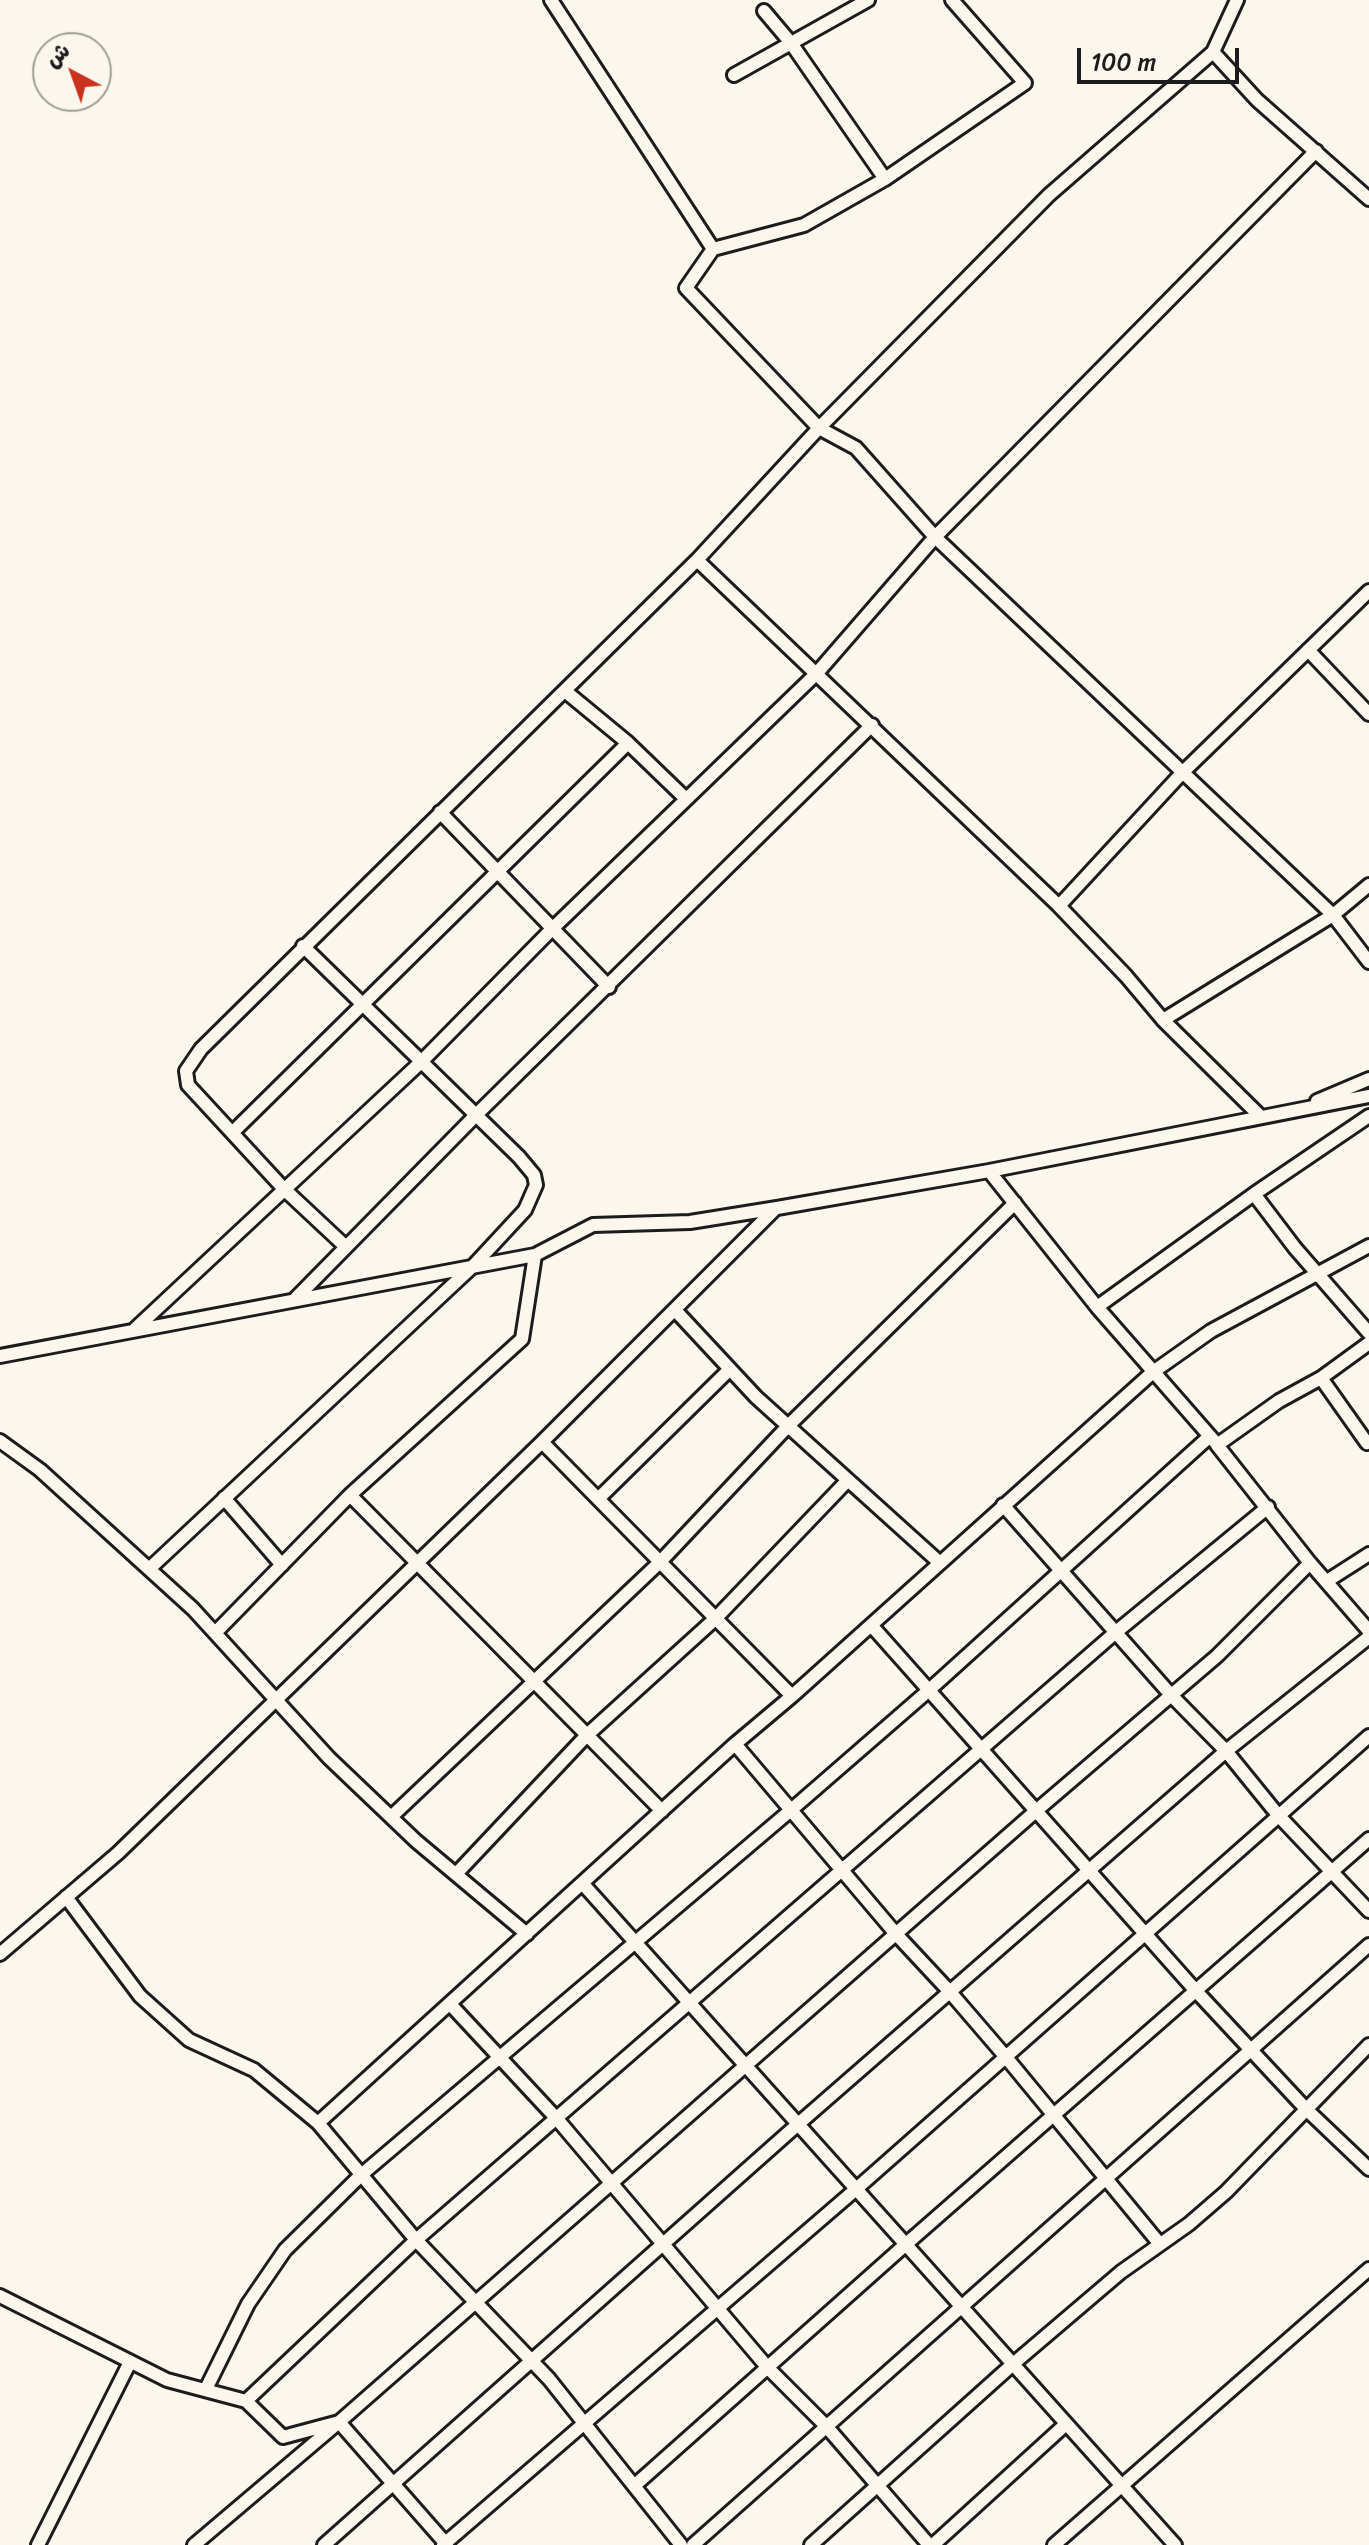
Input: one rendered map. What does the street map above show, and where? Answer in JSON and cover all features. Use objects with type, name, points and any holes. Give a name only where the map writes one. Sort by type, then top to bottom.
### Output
[{"type":"street","points":[[551,0],[713,249]]},
{"type":"street","points":[[734,75],[868,0]]},
{"type":"street","points":[[952,0],[1025,83],[885,179],[804,225],[713,249],[686,288],[819,428],[856,448],[935,537],[1181,774],[1333,915],[1369,962]]},
{"type":"street","points":[[346,1247],[284,1189],[188,1085],[186,1071],[201,1049],[697,560],[819,428],[1049,195],[1213,52],[1237,0]]},
{"type":"street","points":[[764,11],[791,43],[885,179]]},
{"type":"street","points":[[1213,52],[1257,100],[1369,199]]},
{"type":"street","points":[[135,1329],[421,1062],[685,798],[817,673],[935,537],[1316,151]]},
{"type":"street","points":[[697,560],[1059,906],[1163,1020],[1261,1117]]},
{"type":"street","points":[[1059,906],[1181,774],[1369,591]]},
{"type":"street","points":[[1308,650],[1369,714]]},
{"type":"street","points":[[565,691],[628,743],[685,798]]},
{"type":"street","points":[[296,1298],[476,1115],[872,725]]},
{"type":"street","points":[[233,1132],[628,743]]},
{"type":"street","points":[[440,812],[609,987]]},
{"type":"street","points":[[1163,1020],[1333,915],[1369,885]]},
{"type":"street","points":[[149,1569],[474,1265],[525,1210],[536,1185],[534,1175],[519,1157],[303,946]]},
{"type":"street","points":[[1289,1112],[1369,1079]]},
{"type":"street","points":[[0,1356],[535,1255],[593,1225],[690,1222],[777,1208],[989,1171],[1369,1096]]},
{"type":"street","points":[[1097,1307],[1369,1116]]},
{"type":"street","points":[[324,2545],[797,2125],[1226,1751],[1369,1634],[1214,1440],[1097,1307],[989,1171]]},
{"type":"street","points":[[1254,1194],[1369,1333]]},
{"type":"street","points":[[391,1817],[660,1562],[788,1426],[1015,1203]]},
{"type":"street","points":[[0,1954],[118,1853],[542,1442],[777,1208]]},
{"type":"street","points":[[318,2123],[735,1744],[1153,1372],[1211,1331],[1369,1246]]},
{"type":"street","points":[[215,1633],[350,1495],[522,1339],[535,1255]]},
{"type":"street","points":[[675,1310],[788,1426],[940,1563]]},
{"type":"street","points":[[206,2389],[248,2304],[285,2250],[361,2175],[791,1810],[928,1691],[1060,1569],[1214,1440],[1321,1378],[1369,1343]]},
{"type":"street","points":[[598,1499],[730,1369]]},
{"type":"street","points":[[1321,1378],[1369,1442]]},
{"type":"street","points":[[0,1441],[40,1470],[149,1569],[215,1633],[329,1758],[391,1817],[527,1934]]},
{"type":"street","points":[[542,1442],[792,1696]]},
{"type":"street","points":[[456,1874],[587,1735],[715,1619],[848,1480]]},
{"type":"street","points":[[350,1495],[662,1811]]},
{"type":"street","points":[[224,1498],[282,1565]]},
{"type":"street","points":[[1003,1505],[1171,1695],[1226,1751],[1278,1815],[1369,1911]]},
{"type":"street","points":[[246,2401],[416,2240],[1116,1632],[1268,1507]]},
{"type":"street","points":[[1327,1581],[1369,1554]]},
{"type":"street","points":[[194,2545],[1217,1656],[1310,1563]]},
{"type":"street","points":[[871,1625],[1196,1991],[1306,2109],[1369,2169]]},
{"type":"street","points":[[339,2422],[445,2544],[855,2190],[1369,1736]]},
{"type":"street","points":[[735,1744],[896,1934],[1005,2056],[1159,2243]]},
{"type":"street","points":[[634,2486],[1369,1839]]},
{"type":"street","points":[[583,1884],[688,2005],[1175,2545]]},
{"type":"street","points":[[66,1897],[140,1996],[189,2040],[254,2070],[318,2123],[416,2240],[532,2360],[681,2545]]},
{"type":"street","points":[[693,2545],[1369,1945]]},
{"type":"street","points":[[450,2004],[557,2119],[768,2368],[826,2426],[931,2545],[1066,2424]]},
{"type":"street","points":[[811,2545],[1013,2364],[1159,2243],[1189,2224],[1226,2192],[1369,2045]]},
{"type":"street","points":[[1054,2545],[1369,2269]]},
{"type":"street","points":[[0,2296],[167,2380],[246,2401],[283,2437],[339,2422]]},
{"type":"street","points":[[38,2545],[130,2362]]}]
